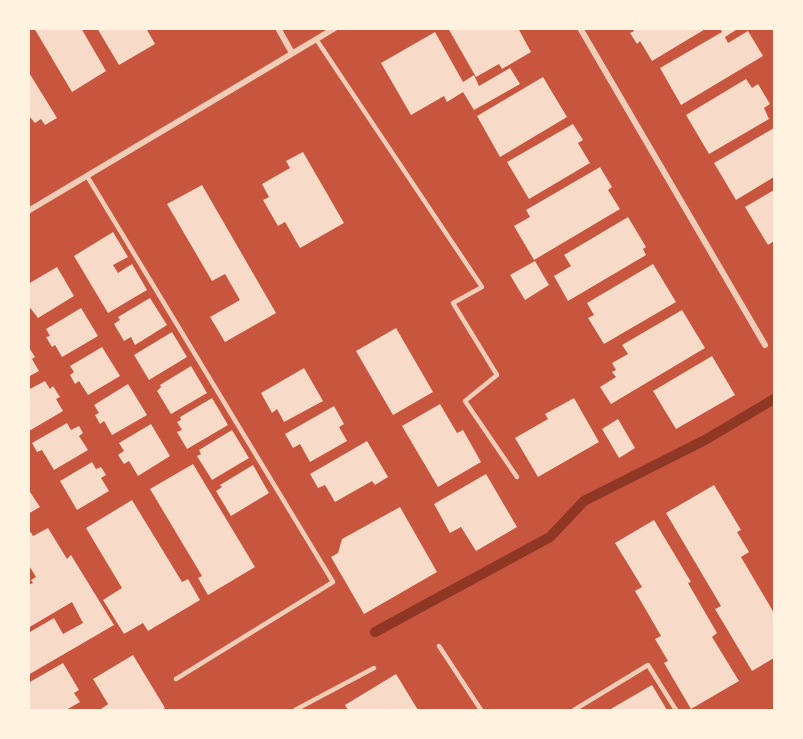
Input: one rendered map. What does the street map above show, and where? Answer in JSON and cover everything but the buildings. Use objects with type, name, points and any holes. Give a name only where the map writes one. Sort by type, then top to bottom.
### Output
[{"type":"street","points":[[278,28],[292,53]]},
{"type":"street","points":[[28,211],[335,28]]},
{"type":"street","points":[[580,28],[765,345]]},
{"type":"lane","points":[[316,39],[482,287],[453,303],[497,375],[465,401],[517,477]]},
{"type":"lane","points":[[87,177],[333,582],[176,679]]},
{"type":"lane","points":[[439,646],[481,711]]},
{"type":"lane","points":[[574,711],[648,665],[676,711]]},
{"type":"lane","points":[[295,711],[374,668]]},
{"type":"waterway","points":[[375,632],[550,537],[584,501],[705,440],[774,399]]}]
